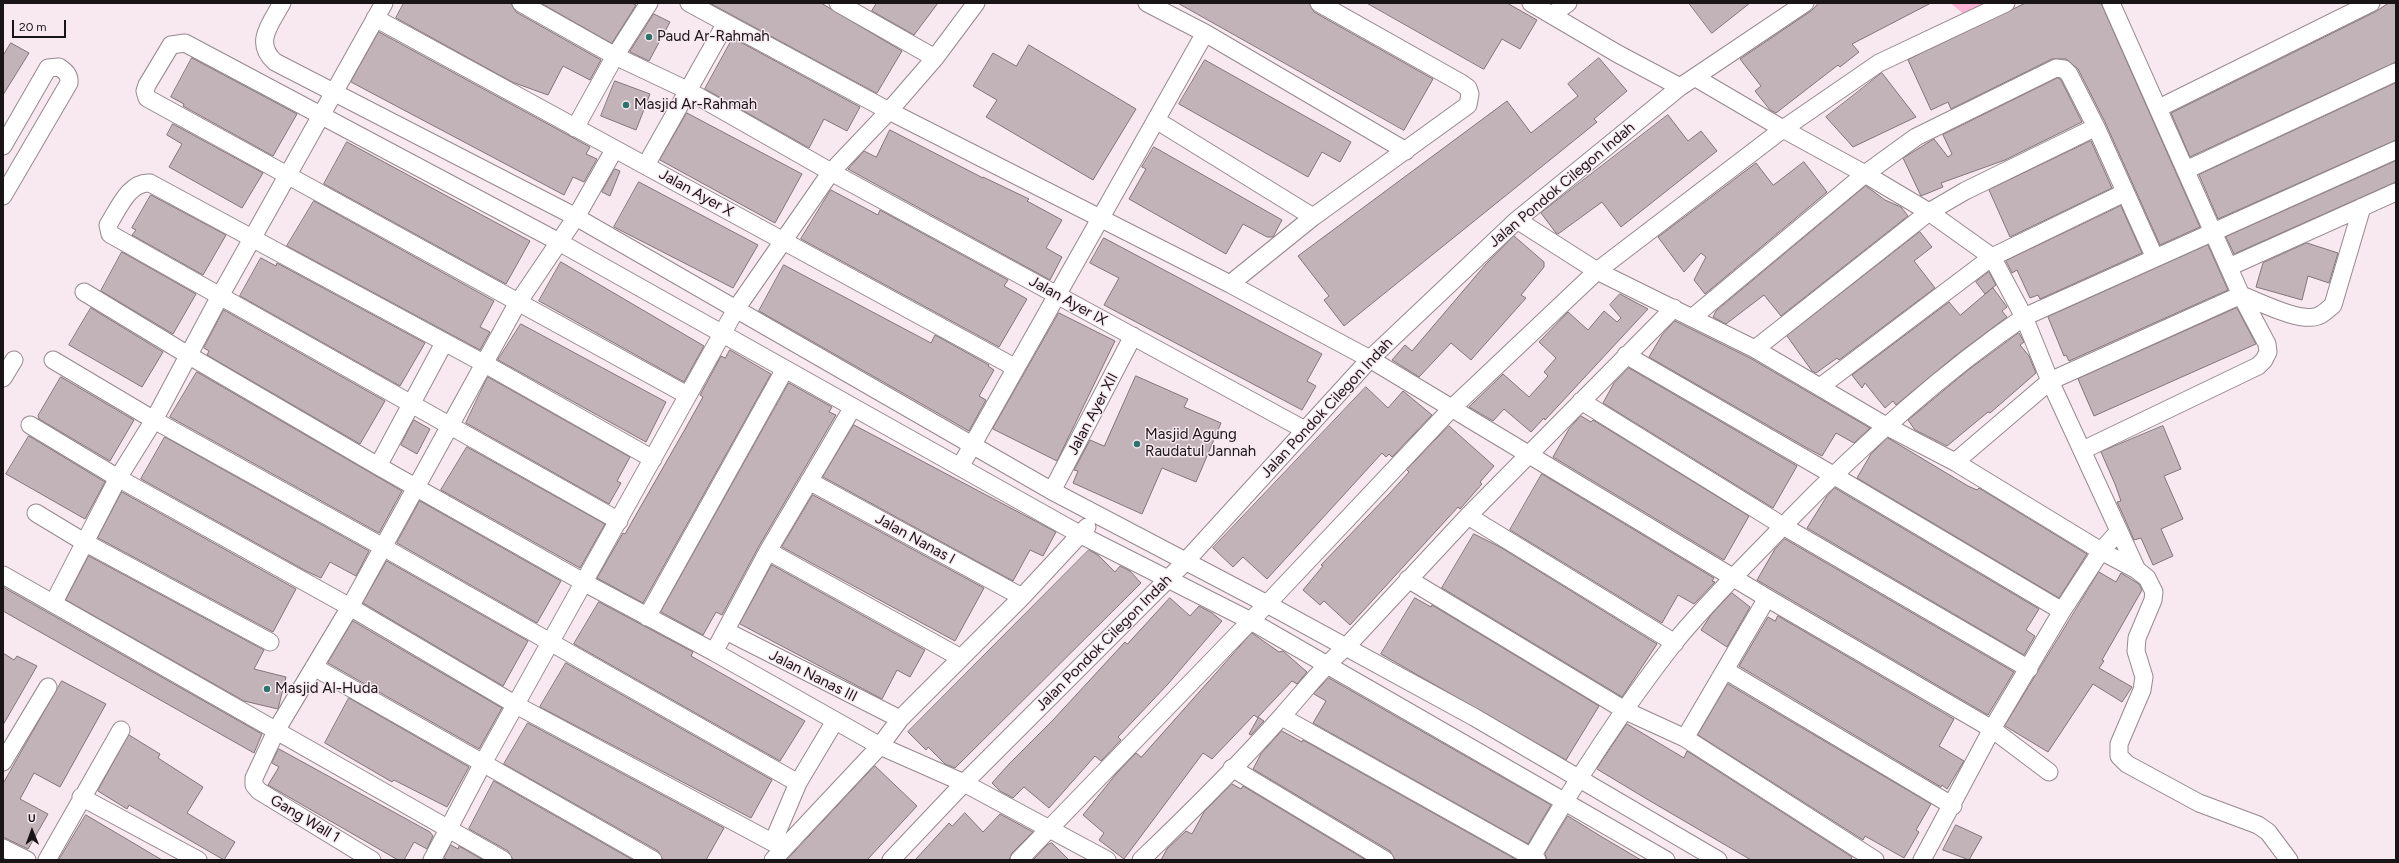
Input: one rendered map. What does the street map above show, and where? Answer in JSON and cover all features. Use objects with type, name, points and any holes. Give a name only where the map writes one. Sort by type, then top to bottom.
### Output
[{"type":"street","points":[[282,3],[266,31],[264,39],[267,55],[275,62],[576,218],[973,444],[1052,491],[1346,646],[1580,777],[1718,860]]},
{"type":"street","points":[[54,602],[118,478],[154,420],[320,114],[334,93],[384,3]]},
{"type":"street","name":"Jalan Ayer IX","points":[[521,3],[615,56],[688,90],[831,172],[1305,430]]},
{"type":"street","points":[[575,128],[615,56],[649,3]]},
{"type":"street","points":[[838,3],[861,8],[935,58]]},
{"type":"street","points":[[432,860],[449,830],[482,764],[585,583],[687,395],[736,309],[831,172],[890,111],[935,58],[976,3]]},
{"type":"street","points":[[1147,3],[1205,33],[1406,151]]},
{"type":"street","points":[[1230,284],[1313,217],[1468,105],[1470,94],[1468,88],[1319,3]]},
{"type":"street","points":[[1532,3],[1618,54],[1680,87]]},
{"type":"street","points":[[1552,15],[1568,3]]},
{"type":"street","name":"Jalan Pondok Cilegon Indah","points":[[891,860],[964,783],[1185,562],[1370,359],[1517,220],[1680,87],[1696,78],[1805,3]]},
{"type":"street","points":[[1019,860],[1249,620],[1267,604],[1451,409],[1597,271],[1782,129],[1879,63],[2006,3]]},
{"type":"street","points":[[2082,450],[2258,366],[2264,360],[2268,352],[2267,344],[2241,295],[2111,3]]},
{"type":"street","points":[[2159,108],[2371,3]]},
{"type":"street","points":[[692,4],[890,111],[1230,284],[1370,359],[1767,598],[1992,729],[2049,772]]},
{"type":"street","name":"Jalan Ayer X","points":[[375,18],[614,150],[646,165],[782,241],[1016,368]]},
{"type":"street","points":[[646,165],[726,23]]},
{"type":"street","points":[[960,467],[1205,33]]},
{"type":"street","points":[[687,395],[517,304],[145,95],[147,86],[171,45],[185,43],[559,242],[1081,535],[1249,620],[1666,860]]},
{"type":"street","points":[[264,84],[275,62]]},
{"type":"street","points":[[3,146],[48,68],[59,67],[64,70],[68,74],[69,83],[3,196]]},
{"type":"street","points":[[1693,317],[1865,174],[1916,137],[2056,68],[2064,69],[2069,74],[2096,127],[2124,193],[2155,258]]},
{"type":"street","points":[[2186,170],[2396,72]]},
{"type":"street","points":[[1696,78],[1782,129],[1865,174],[1929,212],[1992,257],[2024,317],[2050,381],[2137,570]]},
{"type":"street","points":[[1156,120],[1313,217]]},
{"type":"street","points":[[1755,349],[1929,212],[1965,191],[2096,127]]},
{"type":"street","points":[[277,729],[350,607],[517,304],[576,218],[614,150]]},
{"type":"street","points":[[1282,717],[1533,859],[1564,800],[1675,643],[1733,577],[1833,474],[1886,426],[2000,333],[2024,317],[2213,230],[2396,150]]},
{"type":"street","points":[[619,521],[110,234],[108,225],[133,187],[146,183],[252,238],[485,364],[653,459]]},
{"type":"street","points":[[2229,267],[2396,192]]},
{"type":"street","points":[[1820,387],[1992,257],[2124,193]]},
{"type":"street","points":[[1955,462],[2050,381],[2241,295],[2308,318],[2325,313],[2333,305],[2362,207]]},
{"type":"street","points":[[1517,220],[1597,271],[1693,317],[1755,349],[1886,426],[1955,462],[2102,551],[2137,570],[2151,584],[2154,592],[2153,600],[2137,638],[2136,651],[2144,677],[2142,690],[2119,744],[2119,756],[2127,764],[2193,800],[2258,825],[2268,832],[2289,860]]},
{"type":"street","points":[[84,292],[188,356],[585,583],[714,652],[880,746],[964,783],[1107,860]]},
{"type":"street","points":[[1141,860],[1184,819],[1282,717],[1326,664],[1346,646],[1468,516],[1674,308]]},
{"type":"street","name":"Jalan Ayer XII","points":[[1052,491],[1133,336]]},
{"type":"street","points":[[378,466],[444,343]]},
{"type":"street","points":[[1626,355],[1833,474],[2062,611]]},
{"type":"street","points":[[3,378],[14,360]]},
{"type":"street","points":[[53,360],[154,420],[552,642],[798,783]]},
{"type":"street","points":[[647,617],[785,369]]},
{"type":"street","points":[[1581,401],[1783,526],[2028,669]]},
{"type":"street","points":[[714,652],[768,551],[853,407]]},
{"type":"street","points":[[30,426],[118,478],[350,607],[516,705],[776,850]]},
{"type":"street","name":"Jalan Nanas I","points":[[809,481],[1022,597]]},
{"type":"street","points":[[36,513],[84,542],[270,642]]},
{"type":"street","points":[[776,850],[880,746],[900,719],[1022,597],[1081,535],[1095,514]]},
{"type":"street","points":[[1468,516],[1675,643]]},
{"type":"street","points":[[1922,860],[1953,806],[1992,729],[2062,611],[2102,551],[2119,531]]},
{"type":"street","points":[[768,551],[961,658]]},
{"type":"street","points":[[3,575],[54,602],[277,729],[503,860]]},
{"type":"street","points":[[1408,579],[1626,711],[1685,738],[1874,860]]},
{"type":"street","points":[[1685,738],[1767,598]]},
{"type":"street","name":"Jalan Nanas III","points":[[726,631],[900,719]]},
{"type":"street","points":[[314,667],[653,860]]},
{"type":"street","points":[[1725,670],[1953,806]]},
{"type":"street","points":[[3,762],[48,687]]},
{"type":"street","points":[[776,850],[798,783],[835,721]]},
{"type":"street","name":"Gang Wall 1","points":[[277,729],[254,778],[254,785],[259,791],[372,860]]},
{"type":"street","points":[[47,860],[81,797],[121,730]]},
{"type":"street","points":[[1232,768],[1375,858]]},
{"type":"street","points":[[81,797],[198,860]]},
{"type":"street","points":[[3,848],[27,860]]},
{"type":"shaded area","points":[[1950,3],[2006,3],[1970,19]]},
{"type":"building","points":[[404,3],[511,3],[516,12],[601,60],[590,80],[563,66],[548,95],[512,82],[396,18]]},
{"type":"building","points":[[541,3],[632,3],[636,5],[612,43]]},
{"type":"building","points":[[710,3],[821,3],[902,51],[877,93]]},
{"type":"building","points":[[877,3],[938,3],[914,35],[872,11]]},
{"type":"building","points":[[1178,3],[1309,3],[1314,12],[1433,79],[1404,130]]},
{"type":"building","points":[[1367,3],[1507,3],[1537,20],[1520,49],[1502,39],[1484,69]]},
{"type":"building","points":[[1689,3],[1750,3],[1712,33]]},
{"type":"building","points":[[1819,3],[1931,3],[1852,44],[1859,52],[1840,67],[1838,65],[1776,113],[1770,110],[1755,91],[1761,86],[1740,59],[1811,11]]},
{"type":"building","points":[[2026,3],[2101,3],[2200,227],[2160,245],[2105,122],[2078,69],[2066,59],[2052,59],[1951,109],[1948,102],[1931,110],[1908,60]]},
{"type":"building","points":[[2389,3],[2396,3],[2396,62],[2190,157],[2171,113],[2375,12]]},
{"type":"building","name":"Paud Ar-Rahmah","points":[[654,14],[670,22],[649,61],[630,52]]},
{"type":"building","points":[[379,32],[590,147],[586,154],[597,159],[584,182],[573,177],[564,195],[351,82]]},
{"type":"building","points":[[733,38],[860,107],[847,131],[824,119],[809,148],[705,89]]},
{"type":"building","points":[[11,43],[29,53],[3,95],[3,56]]},
{"type":"building","points":[[1029,45],[1136,109],[1093,180],[986,117],[997,100],[973,86],[993,53],[1016,66]]},
{"type":"building","points":[[192,58],[297,114],[273,156],[183,106],[184,104],[171,97]]},
{"type":"building","points":[[1599,58],[1627,91],[1594,119],[1597,122],[1344,326],[1324,300],[1329,296],[1298,256],[1507,101],[1531,133],[1578,96],[1568,84]]},
{"type":"building","points":[[1205,60],[1351,142],[1340,162],[1322,152],[1308,177],[1179,104]]},
{"type":"building","points":[[1882,73],[1916,117],[1853,147],[1826,117]]},
{"type":"building","points":[[2058,78],[2061,80],[2082,122],[2005,160],[1941,183],[1943,187],[1921,196],[1903,158],[1934,139],[1948,157],[1952,154],[1943,135]]},
{"type":"building","name":"Masjid Ar-Rahmah","points":[[615,81],[650,94],[636,130],[601,116]]},
{"type":"building","points":[[2396,83],[2396,140],[2218,219],[2199,175]]},
{"type":"building","points":[[687,113],[802,174],[775,223],[660,160]]},
{"type":"building","points":[[1668,115],[1688,141],[1701,131],[1717,151],[1621,227],[1602,202],[1558,234],[1556,233],[1541,213]]},
{"type":"building","points":[[173,124],[263,173],[242,208],[169,167],[182,144],[167,135]]},
{"type":"building","points":[[890,130],[983,178],[1029,199],[1027,201],[1062,220],[1046,248],[1062,257],[1050,280],[848,169],[864,151],[876,157]]},
{"type":"building","points":[[2091,141],[2112,188],[2010,237],[1989,190]]},
{"type":"building","points":[[347,142],[530,241],[506,284],[324,184]]},
{"type":"building","points":[[1154,147],[1282,220],[1273,237],[1267,237],[1243,224],[1226,254],[1129,199],[1146,169],[1142,167]]},
{"type":"building","points":[[2396,161],[2396,182],[2234,254],[2226,237]]},
{"type":"building","points":[[1804,162],[1827,192],[1705,294],[1694,280],[1706,257],[1701,253],[1684,272],[1658,237],[1756,163],[1773,185]]},
{"type":"building","points":[[615,169],[620,171],[610,196],[602,192]]},
{"type":"building","points":[[639,182],[758,245],[733,288],[614,227]]},
{"type":"building","points":[[1866,186],[1885,200],[1901,207],[1908,216],[1781,316],[1764,295],[1726,324],[1713,317],[1716,311]]},
{"type":"building","points":[[831,190],[878,215],[880,210],[1008,280],[1004,286],[1027,299],[999,347],[801,239]]},
{"type":"building","points":[[151,195],[226,235],[203,275],[132,235],[136,230],[132,228]]},
{"type":"building","points":[[314,201],[494,301],[480,327],[490,332],[480,350],[287,246]]},
{"type":"building","points":[[2121,206],[2142,253],[2040,299],[2038,295],[2030,298],[2017,270],[2012,273],[2006,261]]},
{"type":"building","points":[[1920,232],[1932,247],[1914,261],[1935,288],[1839,360],[1837,358],[1816,373],[1812,371],[1787,336]]},
{"type":"building","points":[[1514,236],[1544,262],[1544,267],[1521,295],[1526,298],[1471,360],[1451,343],[1419,377],[1392,360],[1405,345],[1412,351],[1486,264]]},
{"type":"building","points":[[1104,238],[1322,354],[1307,381],[1316,386],[1302,410],[1104,305],[1119,278],[1090,263]]},
{"type":"building","points":[[2307,243],[2338,253],[2329,283],[2308,276],[2302,300],[2256,287],[2263,263]]},
{"type":"building","points":[[2208,245],[2228,290],[2069,361],[2066,355],[2064,356],[2048,317]]},
{"type":"building","points":[[122,252],[196,294],[173,334],[101,291]]},
{"type":"building","points":[[261,258],[276,266],[277,263],[425,343],[400,386],[240,296]]},
{"type":"building","points":[[561,262],[704,346],[684,382],[539,301]]},
{"type":"building","points":[[784,265],[931,343],[935,335],[989,365],[988,366],[994,370],[979,396],[986,400],[969,431],[759,311]]},
{"type":"building","points":[[1989,272],[1996,285],[1985,294],[1976,282]]},
{"type":"building","points":[[1993,288],[2007,307],[2002,311],[2007,317],[1955,356],[1896,405],[1893,401],[1885,408],[1865,383],[1862,388],[1852,375],[1949,302],[1960,315]]},
{"type":"building","points":[[1620,294],[1648,309],[1545,420],[1544,418],[1531,432],[1504,409],[1493,421],[1469,407],[1503,374],[1529,397],[1548,376],[1544,372],[1556,358],[1539,342],[1568,312],[1588,330],[1604,311],[1617,322],[1621,318],[1610,305]]},
{"type":"building","points":[[91,308],[163,352],[142,387],[69,345]]},
{"type":"building","points":[[2237,308],[2256,344],[2094,416],[2078,379]]},
{"type":"building","points":[[224,310],[385,401],[360,444],[207,355],[209,351],[204,348]]},
{"type":"building","points":[[1059,313],[1115,341],[1057,461],[993,429]]},
{"type":"building","points":[[1675,321],[1750,358],[1870,428],[1854,443],[1836,433],[1822,456],[1807,448],[1649,357],[1662,335]]},
{"type":"building","points":[[521,324],[666,402],[646,442],[498,360]]},
{"type":"building","points":[[2019,333],[2024,342],[2020,345],[2029,356],[2036,373],[1990,413],[1988,412],[1947,446],[1915,430],[1908,420],[1967,371]]},
{"type":"building","points":[[730,350],[771,374],[643,603],[597,578],[623,533],[625,534],[703,397],[700,395],[721,356],[725,358]]},
{"type":"building","points":[[1629,368],[1797,466],[1773,508],[1603,403],[1614,383]]},
{"type":"building","points":[[197,372],[402,491],[379,533],[170,417]]},
{"type":"building","name":"Masjid Agung Raudatul Jannah","points":[[1136,376],[1188,399],[1184,407],[1221,423],[1196,482],[1162,468],[1142,514],[1073,483],[1078,471],[1074,470],[1090,440],[1104,446]]},
{"type":"building","points":[[61,377],[134,420],[110,461],[39,419],[38,416]]},
{"type":"building","points":[[488,377],[630,457],[617,481],[621,483],[609,504],[466,423]]},
{"type":"building","points":[[789,383],[832,407],[829,412],[836,415],[759,546],[722,615],[716,612],[703,635],[661,612]]},
{"type":"building","points":[[1366,387],[1388,408],[1403,391],[1432,415],[1392,457],[1389,454],[1386,457],[1382,453],[1267,579],[1243,557],[1233,567],[1213,548]]},
{"type":"building","points":[[1581,416],[1591,422],[1593,420],[1749,516],[1724,560],[1553,457],[1569,429]]},
{"type":"building","points":[[414,420],[430,429],[417,454],[401,445]]},
{"type":"building","points":[[854,425],[1056,532],[1043,556],[1030,550],[1013,581],[823,477]]},
{"type":"building","points":[[1449,426],[1494,466],[1480,482],[1482,484],[1460,509],[1458,507],[1350,625],[1324,601],[1320,605],[1303,590],[1323,566],[1321,565],[1390,493],[1409,472],[1407,470]]},
{"type":"building","points":[[2163,426],[2181,469],[2164,476],[2183,519],[2161,529],[2173,556],[2153,565],[2141,538],[2134,540],[2117,502],[2121,501],[2101,452]]},
{"type":"building","points":[[29,436],[105,482],[85,519],[6,474]]},
{"type":"building","points":[[165,437],[369,551],[356,576],[330,562],[321,578],[141,479]]},
{"type":"building","points":[[1888,438],[1968,486],[1977,490],[1979,488],[2087,554],[2059,598],[1857,478],[1871,454]]},
{"type":"building","points":[[467,447],[605,524],[580,568],[441,490]]},
{"type":"building","points":[[1542,474],[1714,578],[1712,581],[1715,582],[1694,604],[1678,595],[1662,623],[1510,530]]},
{"type":"building","points":[[1835,488],[2039,609],[2026,630],[2035,636],[2024,655],[1807,528],[1827,496]]},
{"type":"building","points":[[122,492],[296,589],[273,632],[98,538]]},
{"type":"building","points":[[813,495],[984,588],[955,641],[782,547]]},
{"type":"building","points":[[420,501],[561,581],[537,623],[397,543]]},
{"type":"building","points":[[1474,534],[1500,547],[1657,644],[1622,697],[1442,588]]},
{"type":"building","points":[[1785,539],[2014,672],[1988,715],[1757,580],[1775,549]]},
{"type":"building","points":[[1089,550],[1098,555],[1115,572],[1120,566],[1130,571],[1141,583],[955,768],[945,764],[928,747],[926,750],[908,732]]},
{"type":"building","points":[[89,556],[264,650],[254,669],[286,677],[278,709],[244,701],[66,600]]},
{"type":"building","points":[[387,561],[528,641],[503,686],[363,603]]},
{"type":"building","points":[[772,565],[925,650],[910,677],[897,670],[882,699],[740,624]]},
{"type":"building","points":[[2099,572],[2116,582],[2121,573],[2139,584],[2142,590],[2102,660],[2104,661],[2099,668],[2132,687],[2122,702],[2093,684],[2048,752],[2005,726]]},
{"type":"building","points":[[3,587],[262,734],[254,753],[3,611]]},
{"type":"building","points":[[1732,593],[1750,607],[1727,647],[1701,630],[1711,615]]},
{"type":"building","points":[[1170,598],[1190,616],[1199,606],[1212,613],[1222,621],[1168,684],[1118,737],[1121,740],[1101,761],[1095,756],[1049,808],[1024,787],[1013,798],[1000,791],[992,783],[1125,642],[1127,644]]},
{"type":"building","points":[[1415,598],[1431,607],[1432,605],[1599,706],[1566,760],[1381,654]]},
{"type":"building","points":[[599,602],[693,652],[691,656],[805,721],[780,761],[574,644]]},
{"type":"building","points":[[1778,616],[1954,719],[1939,746],[1964,761],[1947,789],[1942,785],[1941,787],[1739,666],[1768,617],[1775,621]]},
{"type":"building","points":[[353,621],[502,708],[479,749],[328,663]]},
{"type":"building","points":[[1252,633],[1279,652],[1283,651],[1307,672],[1297,684],[1292,681],[1258,717],[1264,721],[1251,735],[1249,734],[1258,718],[1254,715],[1212,759],[1203,753],[1124,859],[1099,840],[1104,833],[1083,815],[1116,774],[1136,753],[1141,757]]},
{"type":"building","points":[[3,653],[14,660],[17,656],[37,666],[3,725]]},
{"type":"building","points":[[566,663],[772,780],[751,818],[540,707]]},
{"type":"building","points":[[1329,678],[1551,805],[1528,844],[1313,723],[1326,701],[1314,694]]},
{"type":"building","points":[[62,681],[106,704],[60,787],[34,773],[20,799],[48,814],[28,849],[3,837],[3,784]]},
{"type":"building","points":[[1728,684],[1931,804],[1916,830],[1919,832],[1904,858],[1865,836],[1863,840],[1698,735]]},
{"type":"building","points":[[349,698],[469,767],[447,807],[394,780],[392,782],[325,743]]},
{"type":"building","points":[[528,723],[724,828],[706,860],[663,860],[658,851],[504,764]]},
{"type":"building","points":[[1627,724],[1684,758],[1687,751],[1852,857],[1851,860],[1751,860],[1597,769]]},
{"type":"building","points":[[1282,731],[1302,742],[1303,740],[1517,860],[1395,860],[1390,851],[1253,769],[1261,754]]},
{"type":"building","points":[[129,735],[160,754],[158,758],[203,787],[187,813],[235,842],[224,860],[129,805],[127,809],[98,791]]},
{"type":"building","points":[[279,749],[430,832],[433,836],[427,849],[414,842],[404,860],[398,860],[268,785],[279,767],[272,763]]},
{"type":"building","points":[[875,766],[917,806],[867,860],[787,860]]},
{"type":"building","points":[[494,781],[633,860],[513,860],[508,851],[469,829]]},
{"type":"building","points":[[1232,784],[1241,789],[1243,786],[1366,860],[1161,860],[1167,849],[1186,831],[1192,834],[1204,812]]},
{"type":"building","points":[[965,813],[983,832],[1000,814],[1033,832],[1012,853],[1009,860],[915,860],[949,823],[952,826]]},
{"type":"building","points":[[86,815],[162,860],[59,860]]},
{"type":"building","points":[[1568,816],[1641,860],[1547,860],[1545,854]]},
{"type":"building","points":[[1956,825],[1982,837],[1969,860],[1943,850]]},
{"type":"building","points":[[1052,843],[1069,860],[1033,860],[1047,845]]},
{"type":"building","points":[[451,845],[458,849],[459,846],[483,860],[447,860],[444,858]]},
{"type":"place","name":"Paud Ar-Rahmah","points":[[649,37]]},
{"type":"place","name":"Masjid Ar-Rahmah","points":[[626,105]]},
{"type":"place","name":"Masjid Agung Raudatul Jannah","points":[[1137,444]]},
{"type":"place","name":"Masjid Al-Huda","points":[[267,689]]}]
